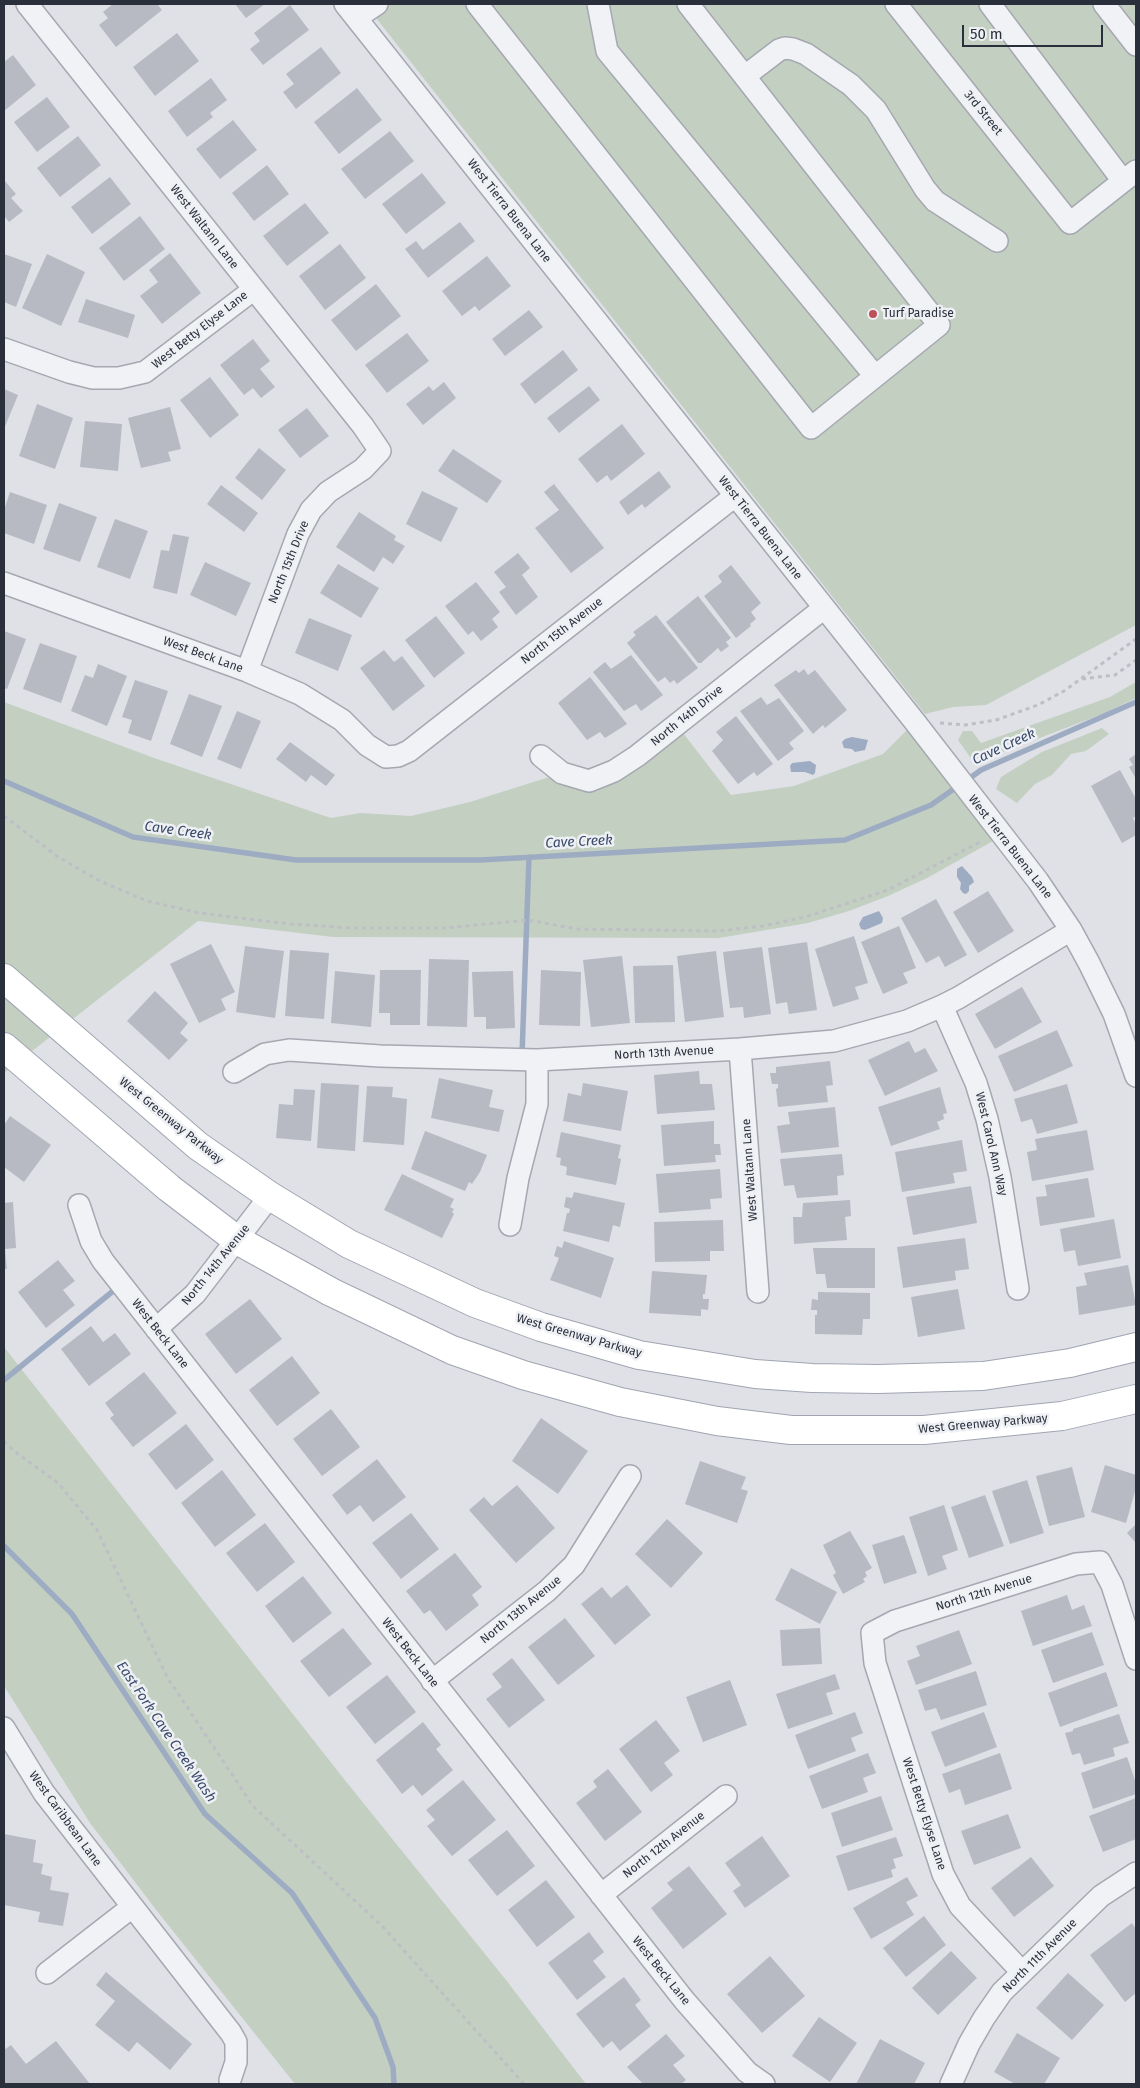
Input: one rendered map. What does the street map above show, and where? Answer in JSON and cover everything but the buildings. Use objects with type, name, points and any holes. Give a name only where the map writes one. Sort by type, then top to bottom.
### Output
[{"type":"main road","name":"West Greenway Parkway","points":[[4,978],[198,1146],[316,1226],[349,1244],[475,1303],[541,1327],[639,1355],[755,1374],[812,1378],[887,1379],[983,1376],[1070,1363],[1136,1347]]},
{"type":"main road","name":"West Greenway Parkway","points":[[4,1047],[169,1188],[237,1240],[331,1292],[452,1350],[523,1375],[612,1400],[717,1421],[791,1430],[924,1430],[1062,1416],[1136,1399]]},
{"type":"street","name":"West Waltann Lane","points":[[26,4],[363,426],[380,451]]},
{"type":"street","points":[[350,11],[377,4]]},
{"type":"street","points":[[477,4],[811,428],[939,325],[688,4]]},
{"type":"street","points":[[598,4],[607,51],[875,376]]},
{"type":"street","name":"3rd Street","points":[[896,4],[1070,223],[1130,176]]},
{"type":"street","points":[[990,4],[1130,176]]},
{"type":"street","points":[[1104,4],[1136,45]]},
{"type":"street","name":"West Tierra Buena Lane","points":[[350,11],[915,722],[1038,881],[1071,930],[1114,1014],[1136,1076]]},
{"type":"street","points":[[745,76],[779,50],[785,48],[793,49],[806,54],[851,85],[876,110],[925,190],[936,201],[997,241]]},
{"type":"street","name":"West Betty Elyse Lane","points":[[4,349],[69,372],[93,378],[119,378],[145,372],[253,290]]},
{"type":"street","name":"North 15th Drive","points":[[247,671],[298,534],[311,510],[328,492],[363,469],[380,451]]},
{"type":"street","name":"North 15th Avenue","points":[[386,757],[398,756],[409,751],[735,496]]},
{"type":"street","name":"West Beck Lane","points":[[4,583],[247,671],[300,694],[342,720],[367,745],[386,757]]},
{"type":"street","name":"North 14th Drive","points":[[541,756],[562,773],[589,780],[614,771],[637,756],[824,608]]},
{"type":"street","name":"North 13th Avenue","points":[[234,1072],[265,1054],[289,1050],[380,1056],[537,1060],[740,1049],[834,1041],[908,1021],[942,1006],[1071,930]]},
{"type":"street","name":"West Carol Ann Way","points":[[942,1006],[976,1083],[987,1119],[1000,1177],[1018,1289]]},
{"type":"street","name":"West Waltann Lane","points":[[740,1049],[758,1292]]},
{"type":"street","points":[[510,1225],[518,1178],[537,1104],[537,1060]]},
{"type":"street","name":"North 14th Avenue","points":[[156,1329],[185,1305],[195,1294],[270,1196]]},
{"type":"street","name":"West Beck Lane","points":[[79,1205],[91,1241],[103,1261],[601,1895],[716,2038],[747,2072],[764,2084]]},
{"type":"street","name":"North 13th Avenue","points":[[432,1681],[547,1591],[574,1565],[630,1476]]},
{"type":"street","name":"North 12th Avenue","points":[[872,1633],[895,1621],[1076,1564],[1100,1562],[1112,1585],[1136,1659]]},
{"type":"street","name":"West Betty Elyse Lane","points":[[872,1633],[875,1664],[943,1874],[960,1906],[1022,1972]]},
{"type":"street","name":"West Caribbean Lane","points":[[4,1728],[44,1793],[231,2033],[236,2042],[236,2062],[230,2080]]},
{"type":"street","name":"North 12th Avenue","points":[[601,1895],[726,1796]]},
{"type":"street","name":"North 11th Avenue","points":[[952,2084],[969,2044],[1002,1992],[1101,1896],[1136,1873]]},
{"type":"street","points":[[47,1973],[132,1907]]},
{"type":"path","points":[[964,725],[996,720],[1038,705],[1064,692],[1136,639]]},
{"type":"path","points":[[1082,679],[1115,675],[1136,660]]},
{"type":"path","points":[[4,816],[58,857],[100,881],[147,900],[200,913],[290,924],[351,928],[445,928],[528,920],[577,929],[719,930],[763,926],[804,917],[888,890],[982,841]]},
{"type":"path","points":[[4,1441],[14,1451],[58,1483],[97,1530],[167,1678],[253,1806],[382,1926],[524,2084]]},
{"type":"green space","name":"Turf Paradise","points":[[365,4],[1136,4],[1136,625],[986,705],[953,707],[925,714]]},
{"type":"green space","points":[[1136,682],[1136,698],[1105,713],[982,760],[970,757],[958,740],[963,731],[972,731],[981,743],[1110,697]]},
{"type":"green space","points":[[4,702],[157,759],[331,818],[360,813],[411,816],[470,802],[562,773],[589,781],[676,724],[731,795],[794,786],[883,754],[915,722],[1002,836],[927,878],[849,911],[808,923],[719,938],[333,937],[198,921],[4,1073]]},
{"type":"green space","points":[[1102,728],[1109,734],[1086,751],[1071,754],[1052,775],[1035,784],[1017,803],[996,789],[1001,777],[1042,752]]},
{"type":"green space","points":[[4,1347],[344,1779],[506,1980],[586,2084],[295,2084],[157,1911],[90,1823],[4,1686]]},
{"type":"water","points":[[852,737],[868,740],[865,750],[855,752],[852,749],[844,748],[842,742]]},
{"type":"water","points":[[810,761],[816,765],[813,775],[805,772],[791,772],[790,766],[792,763]]},
{"type":"water","points":[[962,866],[974,882],[969,886],[969,891],[966,894],[960,889],[961,883],[957,877],[957,869]]},
{"type":"water","points":[[879,911],[883,918],[882,923],[865,930],[861,929],[859,924],[863,917]]},
{"type":"waterway","name":"Cave Creek","points":[[966,781],[981,770],[1136,702]]},
{"type":"waterway","name":"Cave Creek","points":[[4,781],[133,837],[296,860],[480,860],[845,840],[931,805],[958,786]]},
{"type":"waterway","points":[[522,1055],[529,857]]},
{"type":"waterway","points":[[4,1380],[118,1287]]},
{"type":"waterway","name":"East Fork Cave Creek Wash","points":[[4,1546],[72,1614],[205,1814],[292,1893],[375,2018],[393,2067],[394,2084]]},
{"type":"place","name":"Turf Paradise","points":[[873,314]]}]
